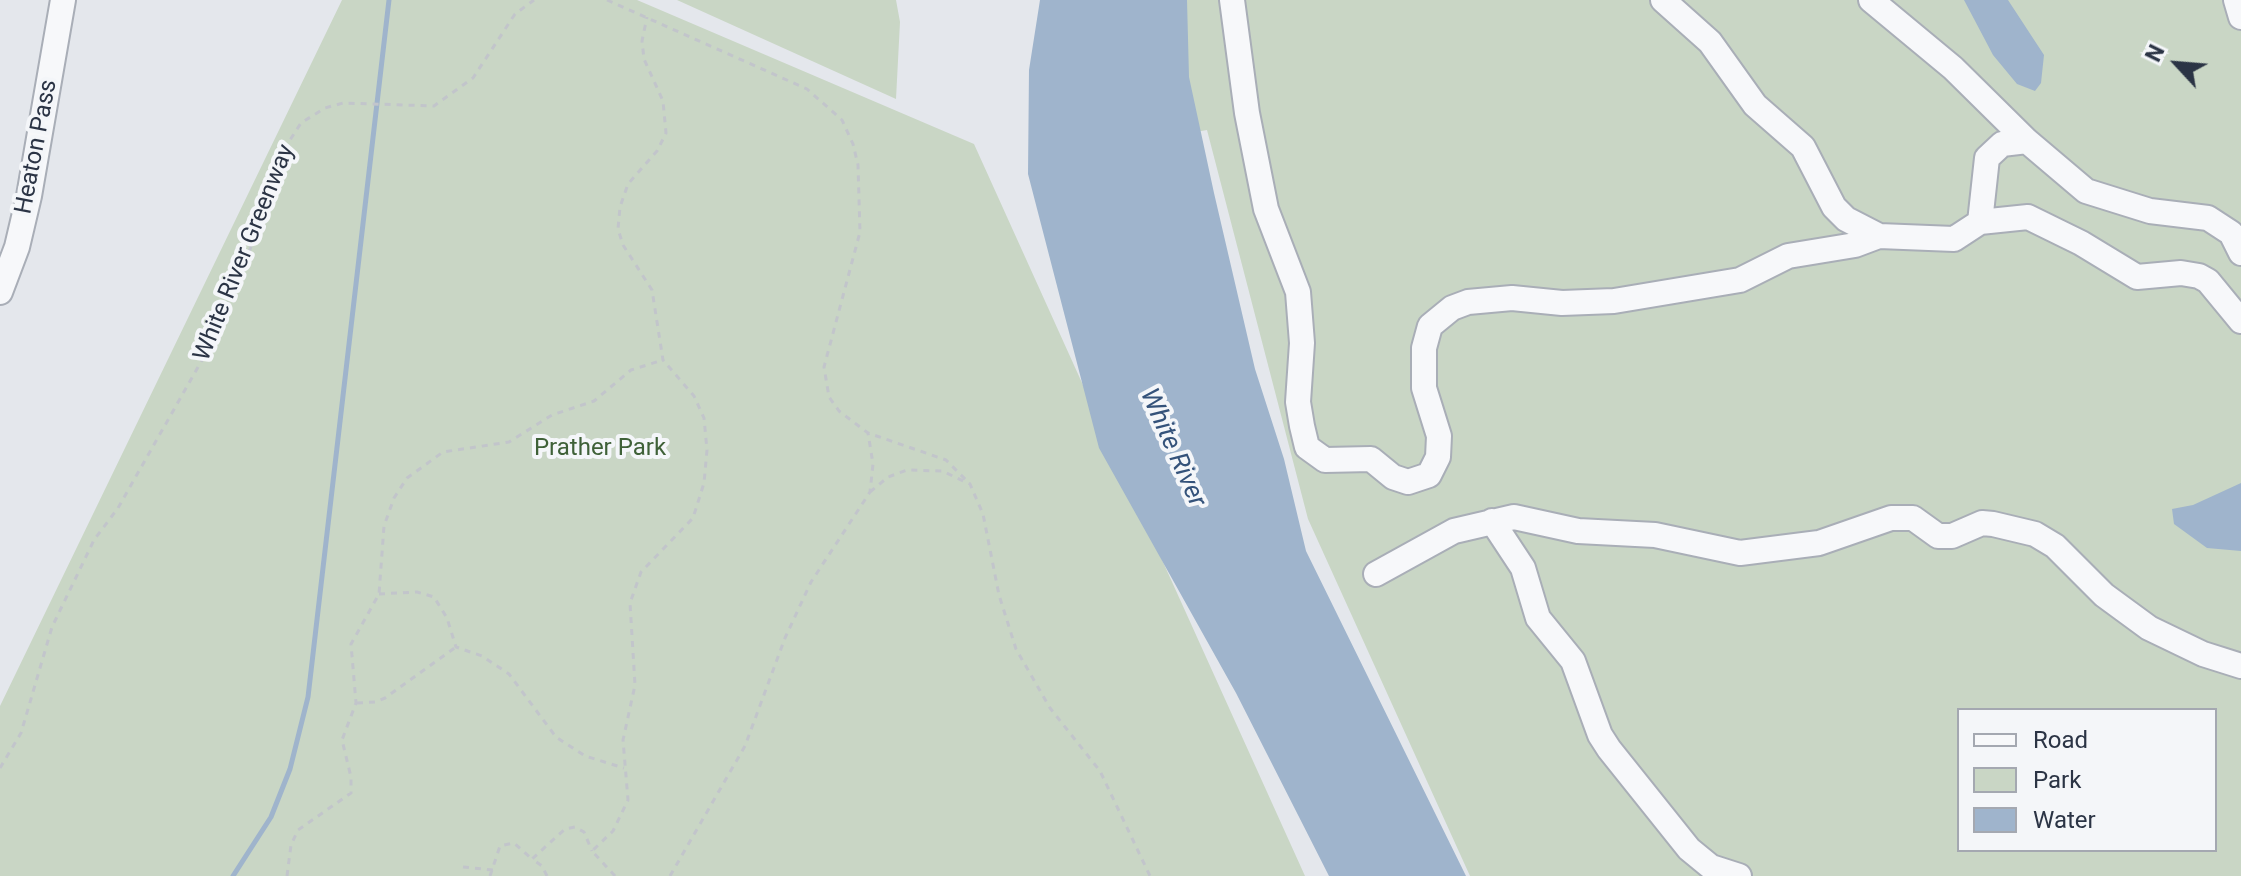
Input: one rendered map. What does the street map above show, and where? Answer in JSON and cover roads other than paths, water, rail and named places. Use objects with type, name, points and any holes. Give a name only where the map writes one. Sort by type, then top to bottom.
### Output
[{"type":"street","name":"Heaton Pass","points":[[0,292],[17,247],[29,196],[63,0]]},
{"type":"street","points":[[1232,0],[1263,195],[1298,292],[1302,343],[1298,402],[1302,426],[1307,447],[1325,460],[1371,459],[1393,477],[1408,482],[1429,475],[1438,457],[1439,436],[1424,388],[1424,348],[1430,326],[1452,308],[1468,302],[1512,298],[1562,303],[1614,301],[1740,280],[1788,256],[1855,245],[1879,236],[1954,239],[1980,222],[2028,217],[2099,253],[2137,277],[2181,273],[2199,276],[2208,281],[2241,321]]},
{"type":"street","points":[[1663,0],[1710,42],[1755,105],[1803,147],[1834,207],[1846,219],[1879,236]]},
{"type":"street","points":[[1871,0],[1953,68],[2027,141],[2086,191],[2150,211],[2208,218],[2231,233],[2241,253]]},
{"type":"street","points":[[2236,0],[2241,17]]},
{"type":"street","points":[[1980,222],[1987,158],[2002,144],[2027,141]]},
{"type":"street","points":[[1376,574],[1454,531],[1514,517],[1578,531],[1655,535],[1740,553],[1819,543],[1891,518],[1913,518],[1938,536],[1952,536],[1982,523],[2035,534],[2055,546],[2135,620],[2190,648],[2241,666]]},
{"type":"street","points":[[1492,521],[1523,568],[1538,618],[1573,661],[1609,749],[1689,849],[1711,867],[1739,876]]},
{"type":"water","name":"White River","points":[[1040,0],[1187,0],[1189,77],[1214,193],[1255,369],[1284,459],[1306,551],[1466,876],[1329,876],[1236,693],[1099,448],[1028,174],[1029,70]]},
{"type":"water","points":[[1964,0],[2008,0],[2044,55],[2041,83],[2035,91],[2017,84],[1993,55]]},
{"type":"water","points":[[2241,483],[2241,551],[2207,548],[2174,524],[2172,509],[2193,505]]},
{"type":"waterway","points":[[233,876],[271,817],[290,769],[308,697],[389,0]]},
{"type":"park label","name":"Prather Park","points":[[600,449]]}]
